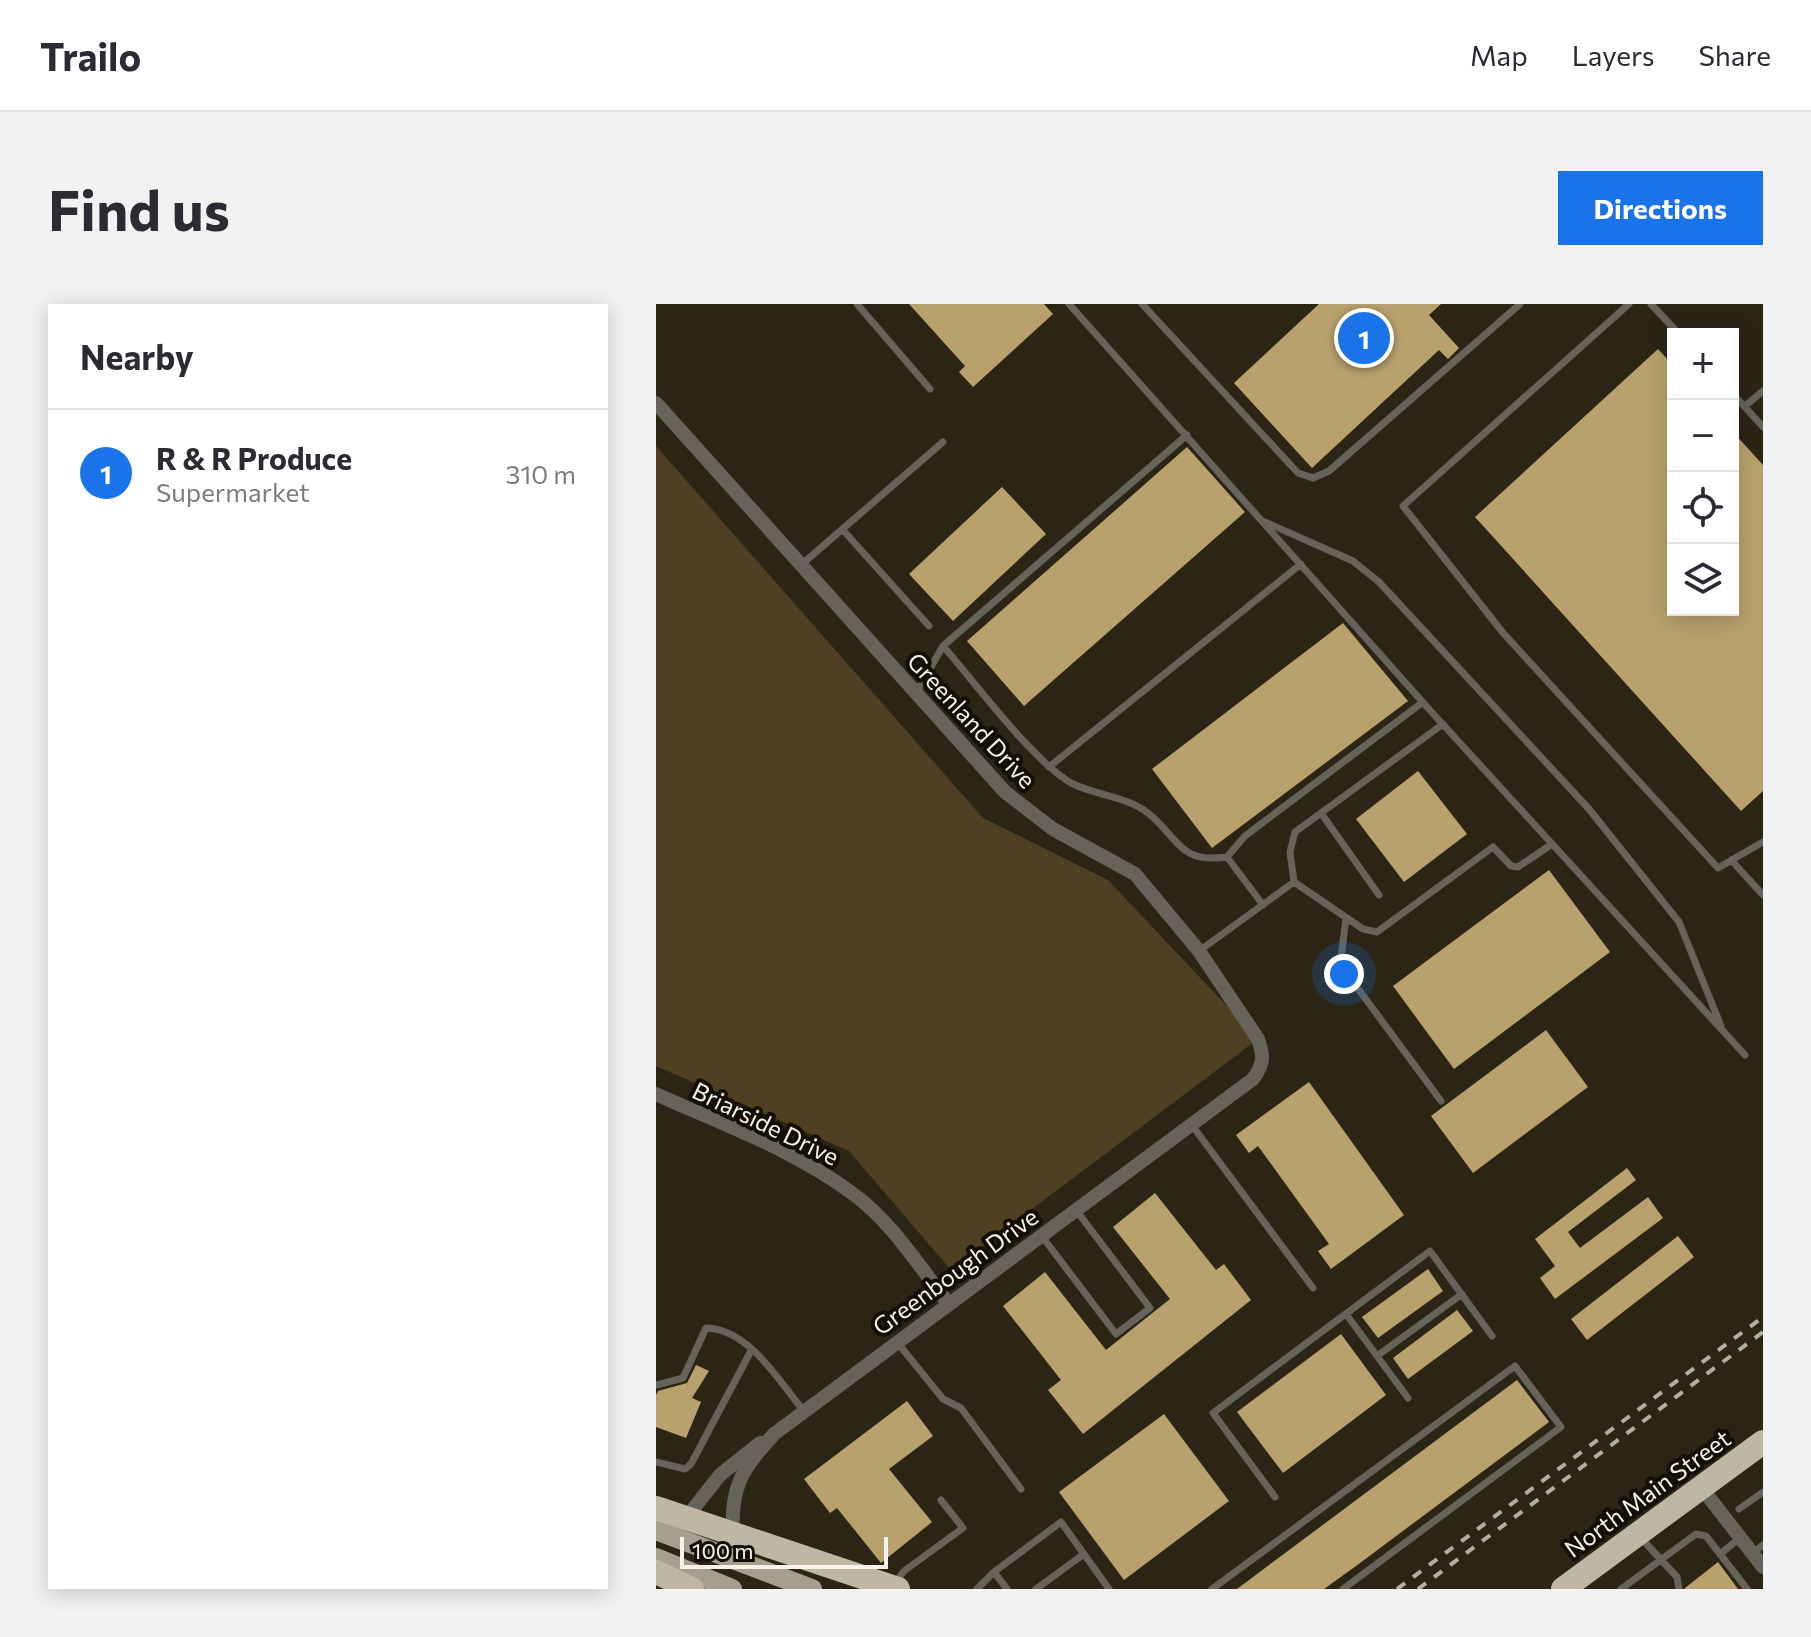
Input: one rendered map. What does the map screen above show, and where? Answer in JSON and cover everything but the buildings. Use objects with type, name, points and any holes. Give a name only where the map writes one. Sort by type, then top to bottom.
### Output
[{"type":"highway","name":"North Main Street","points":[[1563,1589],[1701,1487],[1761,1448]]},
{"type":"highway","points":[[656,1508],[896,1588]]},
{"type":"highway","points":[[656,1572],[692,1589]]},
{"type":"main road","points":[[656,1530],[812,1589]]},
{"type":"main road","points":[[656,1558],[732,1589]]},
{"type":"street","name":"Greenland Drive","points":[[656,403],[1005,792],[1032,815],[1135,874],[1199,951],[1258,1039],[1264,1053],[1262,1066],[1253,1079],[1163,1144]]},
{"type":"street","name":"Briarside Drive","points":[[656,1094],[798,1158],[854,1194],[886,1223],[948,1303]]},
{"type":"street","name":"Greenbough Drive","points":[[686,1518],[744,1452],[774,1434],[1163,1144]]},
{"type":"street","name":"Greenbough Drive","points":[[733,1535],[733,1490],[752,1459],[774,1434]]},
{"type":"street","points":[[1701,1487],[1740,1538],[1758,1549],[1763,1567]]},
{"type":"lane","points":[[857,304],[930,389]]},
{"type":"lane","points":[[1069,304],[1423,702],[1745,1055]]},
{"type":"lane","points":[[1142,304],[1298,473],[1313,478],[1329,471],[1520,304]]},
{"type":"lane","points":[[1629,304],[1403,506],[1504,634],[1718,868],[1763,842]]},
{"type":"lane","points":[[1651,304],[1673,328]]},
{"type":"lane","points":[[1745,406],[1763,391]]},
{"type":"lane","points":[[1739,400],[1763,427]]},
{"type":"lane","points":[[916,693],[943,646],[1187,435]]},
{"type":"lane","points":[[801,565],[943,442]]},
{"type":"lane","points":[[1263,521],[1353,561],[1379,582],[1589,809],[1679,922],[1724,1033]]},
{"type":"lane","points":[[842,529],[929,626]]},
{"type":"lane","points":[[1049,767],[1301,564]]},
{"type":"lane","points":[[943,646],[1049,767],[1073,784],[1146,812],[1182,850],[1205,860],[1227,857],[1245,836],[1423,702]]},
{"type":"lane","points":[[1443,724],[1295,832],[1290,852],[1294,882],[1369,932],[1377,932],[1493,847],[1511,866],[1518,867],[1552,844]]},
{"type":"lane","points":[[1321,813],[1379,895]]},
{"type":"lane","points":[[1227,857],[1263,905]]},
{"type":"lane","points":[[1731,860],[1763,895]]},
{"type":"lane","points":[[1199,951],[1294,882]]},
{"type":"lane","points":[[1346,918],[1341,958],[1345,971],[1441,1101]]},
{"type":"lane","points":[[1191,1124],[1313,1288]]},
{"type":"lane","points":[[1041,1235],[1116,1334],[1150,1308],[1076,1209]]},
{"type":"lane","points":[[1275,1497],[1213,1413],[1430,1251],[1492,1336]]},
{"type":"lane","points":[[1377,1356],[1462,1294]]},
{"type":"lane","points":[[1346,1314],[1408,1398]]},
{"type":"lane","points":[[656,1385],[683,1378],[706,1328],[737,1337],[752,1349],[803,1410]]},
{"type":"lane","points":[[897,1341],[943,1399],[961,1408],[1021,1489]]},
{"type":"lane","points":[[656,1462],[685,1469],[691,1464],[752,1349]]},
{"type":"lane","points":[[1212,1589],[1515,1366],[1561,1427],[1343,1589]]},
{"type":"lane","points":[[1739,1509],[1763,1492]]},
{"type":"lane","points":[[896,1588],[904,1571],[963,1528],[941,1500]]},
{"type":"lane","points":[[977,1589],[994,1572],[1061,1522],[1109,1589]]},
{"type":"lane","points":[[1638,1534],[1659,1561],[1677,1577],[1679,1589]]},
{"type":"lane","points":[[1621,1589],[1696,1534],[1706,1536],[1747,1589]]},
{"type":"lane","points":[[1720,1554],[1740,1538]]},
{"type":"lane","points":[[1036,1589],[1084,1554]]},
{"type":"lane","points":[[994,1572],[1007,1589]]},
{"type":"shaded area","points":[[656,446],[983,818],[1108,880],[1258,1039],[951,1270],[849,1151],[656,1066]]},
{"type":"railway","points":[[1397,1589],[1763,1317]]},
{"type":"railway","points":[[1418,1589],[1763,1332]]},
{"type":"place","name":"R & R Produce","points":[[1364,338]]}]
